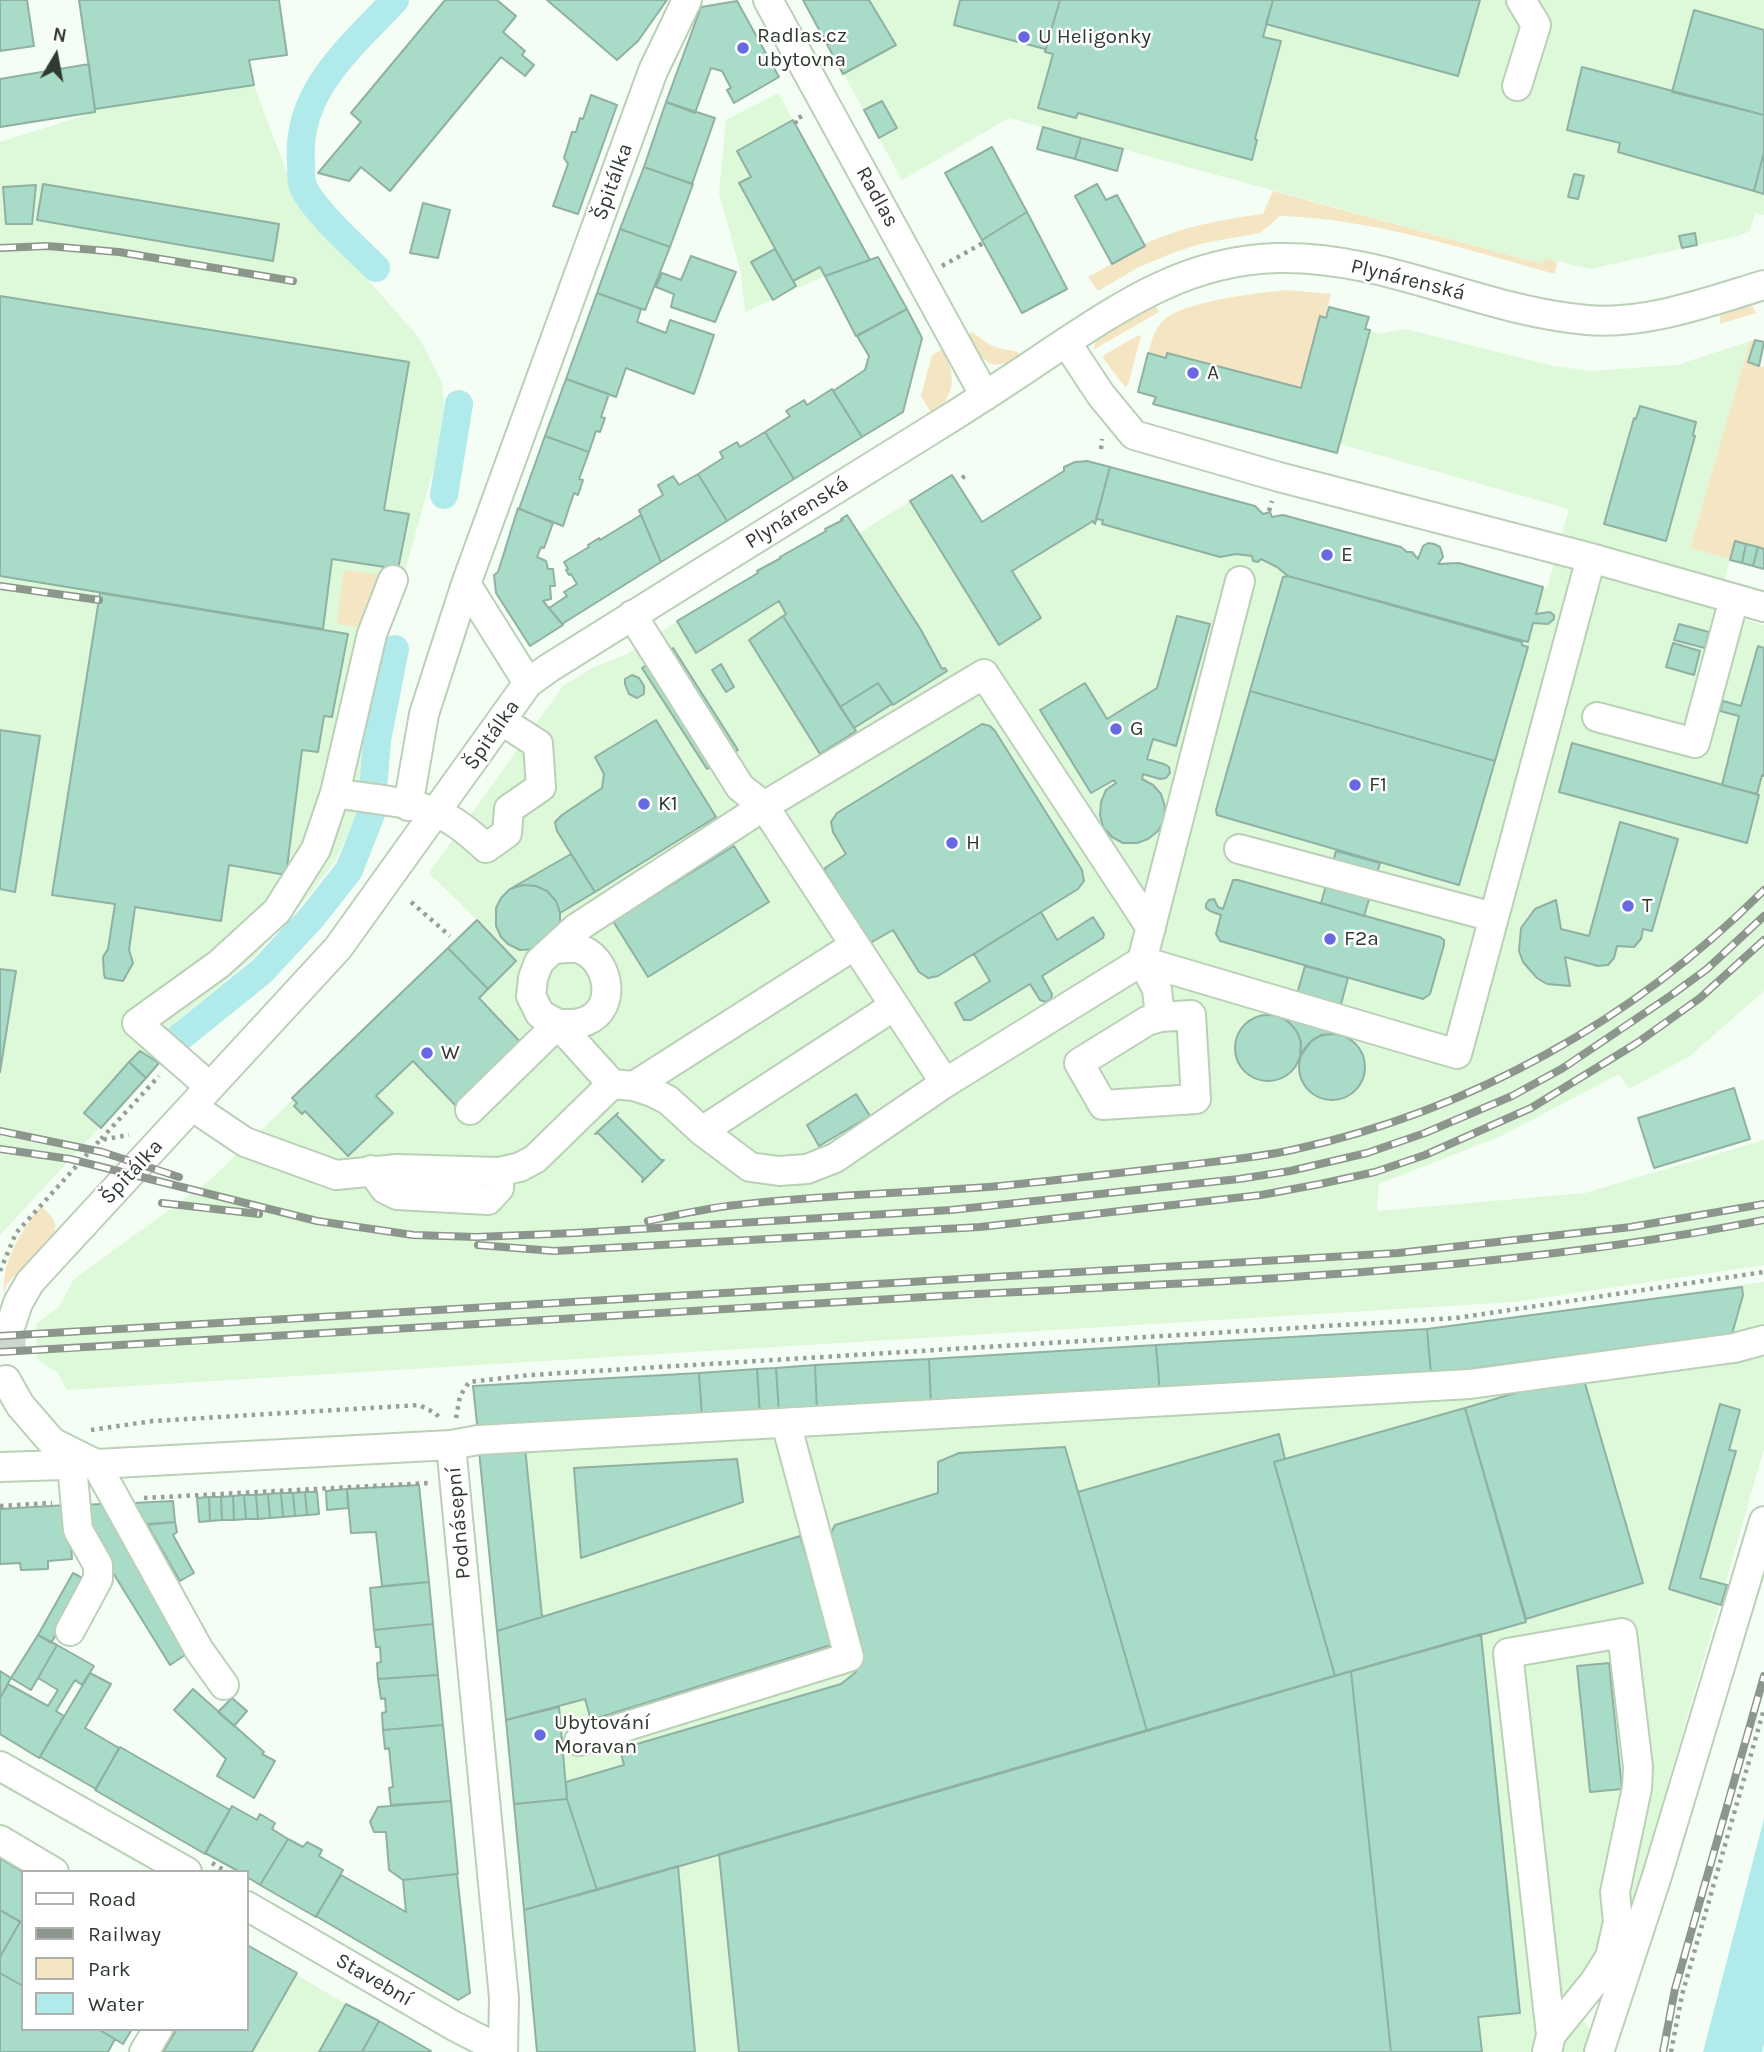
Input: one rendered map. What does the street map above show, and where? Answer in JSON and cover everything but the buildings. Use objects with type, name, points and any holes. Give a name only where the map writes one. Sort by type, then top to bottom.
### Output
[{"type":"street","name":"Špitálka","points":[[11,1324],[18,1303],[30,1282],[338,948],[528,683],[466,584],[653,71],[687,0]]},
{"type":"street","name":"Radlas","points":[[768,0],[985,396]]},
{"type":"street","points":[[1517,86],[1536,25],[1521,0]]},
{"type":"street","name":"Plynárenská","points":[[528,683],[1128,303],[1183,276],[1212,266],[1277,258],[1337,262],[1380,270],[1546,314],[1589,320],[1629,319],[1674,311],[1764,285]]},
{"type":"street","points":[[1066,342],[1101,395],[1134,435],[1279,477],[1591,558],[1764,607]]},
{"type":"street","points":[[1142,961],[1457,1054],[1591,558]]},
{"type":"street","points":[[393,580],[372,634],[346,795],[316,849],[277,911],[219,964],[136,1023],[193,1107],[245,1142],[335,1175],[371,1170],[499,1172],[520,1167],[535,1158],[623,1085],[855,945]]},
{"type":"street","points":[[1151,929],[984,674],[764,806],[575,929],[539,962],[533,978],[531,996],[540,1014],[558,1024],[623,1085],[652,1092],[668,1100],[702,1131],[750,1167],[779,1171],[807,1169],[835,1158],[944,1083],[1142,961],[1151,929],[1240,581]]},
{"type":"street","points":[[400,804],[424,714],[466,584]]},
{"type":"street","points":[[1597,717],[1695,743],[1734,599]]},
{"type":"street","points":[[632,615],[740,787],[764,806],[944,1083]]},
{"type":"street","points":[[346,795],[436,813],[468,831],[485,848],[508,832],[509,808],[541,787],[538,744],[502,721]]},
{"type":"street","points":[[1239,849],[1493,917]]},
{"type":"street","points":[[470,1110],[558,1024],[588,1021],[600,1010],[607,992],[604,971],[594,957],[576,948],[555,949]]},
{"type":"street","points":[[1142,961],[1157,989],[1160,1017]]},
{"type":"street","points":[[702,1131],[894,1006]]},
{"type":"street","points":[[451,1445],[478,1440],[1470,1384],[1734,1348],[1764,1340]]},
{"type":"street","points":[[6,1376],[20,1405],[52,1442],[78,1460],[114,1500],[199,1650],[224,1685]]},
{"type":"street","points":[[579,1741],[849,1657],[786,1423]]},
{"type":"street","name":"Podnásepní","points":[[0,1467],[78,1460],[451,1445],[504,1998],[503,2051]]},
{"type":"street","points":[[70,1631],[98,1579],[98,1565],[78,1530],[75,1502],[78,1460]]},
{"type":"street","points":[[1599,2052],[1661,1863],[1764,1521]]},
{"type":"street","points":[[1622,1633],[1638,1767],[1637,1788],[1615,1892],[1618,1922],[1610,1957],[1549,2043],[1508,1653],[1622,1633]]},
{"type":"street","points":[[0,1766],[183,1870]]},
{"type":"street","points":[[0,1840],[51,1870]]},
{"type":"street","name":"Stavební","points":[[248,1907],[454,2026],[503,2051]]},
{"type":"street","points":[[144,2052],[157,2031]]},
{"type":"path","points":[[948,263],[983,243]]},
{"type":"path","points":[[1101,449],[1103,434]]},
{"type":"path","points":[[962,478],[968,474]]},
{"type":"path","points":[[411,902],[450,936]]},
{"type":"path","points":[[0,1271],[16,1233],[159,1075]]},
{"type":"path","points":[[100,1140],[193,1107]]},
{"type":"path","points":[[451,1445],[460,1396],[469,1382],[530,1375],[1456,1318],[1764,1272]]},
{"type":"path","points":[[78,1460],[75,1439],[86,1432],[113,1425],[419,1405],[435,1413],[446,1424],[451,1445]]},
{"type":"path","points":[[114,1500],[427,1483],[428,1496]]},
{"type":"path","points":[[0,1506],[75,1502]]},
{"type":"path","points":[[1671,2052],[1682,1995],[1764,1709]]},
{"type":"shaded area","points":[[803,0],[1764,0],[1764,215],[1755,213],[1750,231],[1738,236],[1590,269],[1545,258],[1542,264],[1009,118],[902,180]]},
{"type":"shaded area","points":[[254,85],[290,181],[317,222],[420,339],[442,383],[444,406],[434,468],[382,641],[364,737],[356,816],[336,860],[302,904],[253,958],[172,1025],[186,1044],[164,1058],[0,1235],[0,142],[95,112],[95,109]]},
{"type":"shaded area","points":[[778,93],[870,260],[825,276],[745,312],[741,273],[719,193],[726,120]]},
{"type":"shaded area","points":[[1320,316],[1369,317],[1366,329],[1380,334],[1405,329],[1554,366],[1591,371],[1677,365],[1750,341],[1690,548],[1730,559],[1716,612],[1764,625],[1764,991],[1690,1056],[1629,1089],[1619,1074],[1501,1136],[1379,1184],[1377,1211],[1585,1193],[1764,1140],[1764,1265],[1515,1302],[67,1390],[58,1373],[37,1359],[36,1324],[58,1308],[74,1279],[209,1181],[477,920],[429,873],[563,686],[592,668],[627,654],[763,567],[826,531],[825,529],[847,515],[859,533],[952,475],[982,522],[1075,462],[1087,461],[1255,506],[1263,514],[1270,512],[1272,517],[1283,515],[1401,547],[1412,552],[1418,559],[1421,548],[1426,543],[1434,544],[1440,547],[1443,557],[1439,564],[1461,564],[1547,588],[1569,509],[1340,444],[1337,453],[1153,404],[1155,396],[1138,392],[1148,353],[1165,358],[1167,353]]},
{"type":"shaded area","points":[[1764,1282],[1764,1449],[1613,1975],[1579,2016],[1597,2037],[1584,2052],[537,2052],[473,1386],[1427,1329]]},
{"type":"shaded area","points":[[248,1947],[433,2052],[163,2052],[175,2031],[248,2031]]},
{"type":"green space","points":[[1273,191],[1542,264],[1545,258],[1557,261],[1555,274],[1384,229],[1315,218],[1280,216],[1260,233],[1204,243],[1175,252],[1137,268],[1098,291],[1088,277],[1159,238],[1202,224],[1263,214]]},
{"type":"green space","points":[[1287,290],[1331,294],[1325,317],[1320,317],[1301,388],[1168,353],[1166,358],[1148,353],[1155,333],[1170,315],[1220,299]]},
{"type":"green space","points":[[1154,303],[1159,312],[1093,350],[1097,339],[1102,335]]},
{"type":"green space","points":[[1747,305],[1753,307],[1756,313],[1720,324],[1720,314]]},
{"type":"green space","points":[[973,332],[991,345],[1021,355],[1002,364],[989,363],[978,353],[967,335]]},
{"type":"green space","points":[[1141,336],[1128,385],[1125,387],[1103,358]]},
{"type":"green space","points":[[1755,340],[1748,362],[1764,367],[1764,549],[1735,542],[1730,559],[1690,548],[1750,341]]},
{"type":"green space","points":[[943,349],[950,367],[952,384],[946,400],[931,413],[921,396],[932,355]]},
{"type":"green space","points":[[344,570],[382,575],[364,629],[337,623]]},
{"type":"green space","points":[[41,1206],[54,1221],[54,1233],[7,1284],[4,1293],[6,1269],[14,1246]]},
{"type":"water","points":[[1764,1819],[1762,2052],[1703,2052]]},
{"type":"waterway","points":[[376,268],[306,193],[301,178],[302,136],[307,113],[330,72],[395,0]]},
{"type":"waterway","points":[[444,495],[459,404]]},
{"type":"waterway","points":[[180,1037],[262,971],[312,917],[349,870],[371,814],[377,740],[395,649]]},
{"type":"tunnel","points":[[11,1324],[12,1361]]},
{"type":"railway","points":[[0,248],[47,246],[119,252],[293,281]]},
{"type":"railway","points":[[0,586],[99,600]]},
{"type":"railway","points":[[648,1221],[736,1205],[1000,1186],[1236,1159],[1292,1150],[1358,1133],[1423,1111],[1486,1085],[1605,1019],[1661,980],[1714,937],[1764,890]]},
{"type":"railway","points":[[0,1149],[70,1159],[317,1221],[413,1235],[476,1237],[951,1210],[1239,1179],[1290,1171],[1367,1153],[1425,1133],[1512,1096],[1563,1068],[1670,996],[1707,969],[1764,916]]},
{"type":"railway","points":[[478,1245],[554,1251],[980,1227],[1261,1195],[1375,1172],[1425,1155],[1531,1108],[1637,1043],[1700,998],[1764,940]]},
{"type":"railway","points":[[0,1131],[102,1152],[179,1177]]},
{"type":"railway","points":[[162,1203],[259,1214]]},
{"type":"railway","points":[[0,1336],[1398,1253],[1631,1227],[1764,1204]]},
{"type":"railway","points":[[0,1352],[1354,1273],[1560,1253],[1764,1220]]},
{"type":"railway","points":[[1663,2052],[1675,1989],[1764,1676]]},
{"type":"place","name":"U Heligonky","points":[[1024,37]]},
{"type":"place","name":"Radlas.cz ubytovna","points":[[743,48]]},
{"type":"place","name":"A","points":[[1193,373]]},
{"type":"place","name":"E","points":[[1327,555]]},
{"type":"place","name":"G","points":[[1116,729]]},
{"type":"place","name":"F1","points":[[1355,785]]},
{"type":"place","name":"K1","points":[[644,804]]},
{"type":"place","name":"H","points":[[952,843]]},
{"type":"place","name":"T","points":[[1628,906]]},
{"type":"place","name":"F2a","points":[[1330,939]]},
{"type":"place","name":"W","points":[[427,1053]]},
{"type":"place","name":"Ubytování Moravan","points":[[540,1735]]}]
